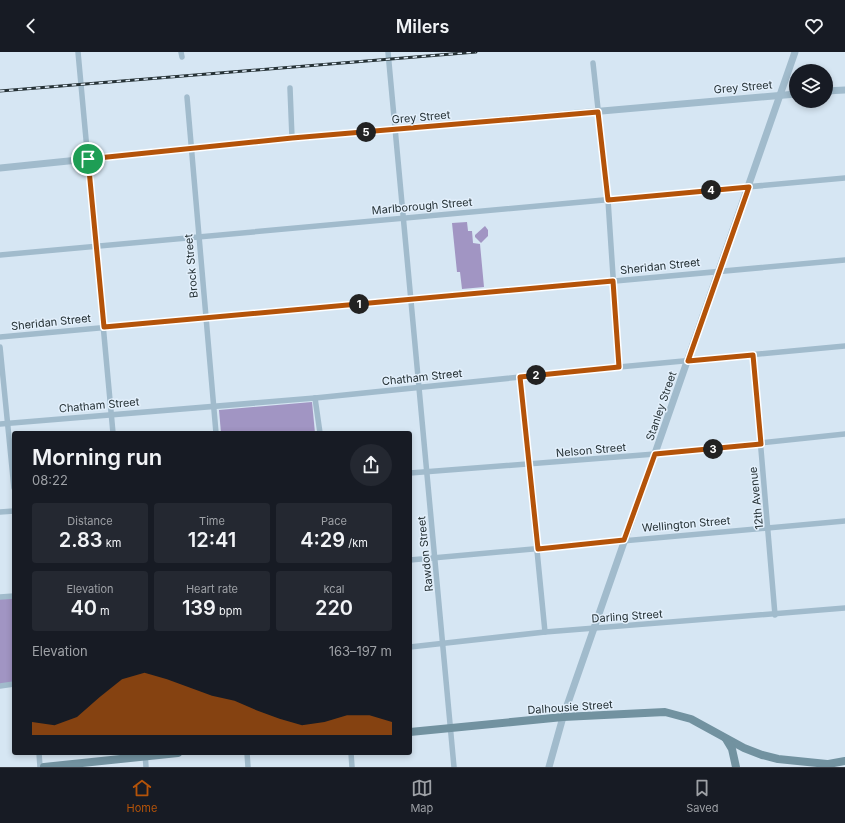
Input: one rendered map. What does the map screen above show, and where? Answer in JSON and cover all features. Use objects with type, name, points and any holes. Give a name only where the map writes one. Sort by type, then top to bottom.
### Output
[{"type":"main road","name":"Dalhousie Street","points":[[412,732],[563,717],[665,712],[691,719],[744,748],[778,759],[827,764]]},
{"type":"main road","points":[[726,739],[733,755],[736,767]]},
{"type":"main road","points":[[44,767],[145,755]]},
{"type":"main road","points":[[731,767],[733,755]]},
{"type":"main road","points":[[813,767],[845,761]]},
{"type":"street","points":[[78,52],[113,431]]},
{"type":"street","name":"Rawdon Street","points":[[388,52],[426,471],[452,728],[454,767]]},
{"type":"street","name":"Stanley Street","points":[[549,767],[563,717],[624,540],[721,270],[795,52]]},
{"type":"street","points":[[593,63],[608,200],[619,367]]},
{"type":"street","points":[[290,88],[292,138]]},
{"type":"street","points":[[833,91],[845,90]]},
{"type":"street","name":"Grey Street","points":[[0,168],[292,138],[789,94]]},
{"type":"street","name":"Brock Street","points":[[187,97],[190,148],[216,431]]},
{"type":"street","name":"Marlborough Street","points":[[0,255],[403,217],[845,178]]},
{"type":"street","name":"Sheridan Street","points":[[0,337],[721,270],[845,260]]},
{"type":"street","name":"Chatham Street","points":[[0,424],[214,405],[315,398],[845,346]]},
{"type":"street","points":[[0,347],[12,466]]},
{"type":"street","name":"12th Avenue","points":[[753,355],[769,526],[775,614]]},
{"type":"street","points":[[520,377],[545,632]]},
{"type":"street","points":[[315,398],[320,431]]},
{"type":"street","name":"Nelson Street","points":[[412,473],[529,465],[655,454],[845,434]]},
{"type":"street","points":[[0,512],[12,511]]},
{"type":"street","name":"Wellington Street","points":[[412,560],[845,520]]},
{"type":"street","points":[[0,598],[12,596]]},
{"type":"street","name":"Darling Street","points":[[412,647],[545,632],[845,608]]},
{"type":"street","points":[[0,686],[12,684]]},
{"type":"street","points":[[38,755],[40,767]]},
{"type":"street","points":[[145,755],[146,767]]},
{"type":"street","points":[[247,755],[248,767]]},
{"type":"street","points":[[351,755],[352,767]]},
{"type":"shaded area","points":[[467,222],[468,231],[472,231],[473,243],[480,244],[484,287],[462,289],[460,272],[457,272],[452,223]]},
{"type":"shaded area","points":[[485,226],[488,230],[488,236],[481,243],[475,235]]},
{"type":"shaded area","points":[[312,402],[315,431],[221,431],[219,410]]},
{"type":"shaded area","points":[[12,596],[12,684],[0,686],[0,597]]},
{"type":"railway","points":[[0,91],[476,52]]},
{"type":"route","points":[[598,112],[608,200],[749,187],[688,361],[753,355],[761,444],[655,454],[624,540],[538,549],[520,377],[619,367],[613,281],[206,319],[104,327],[88,159],[292,138],[598,112]]}]
